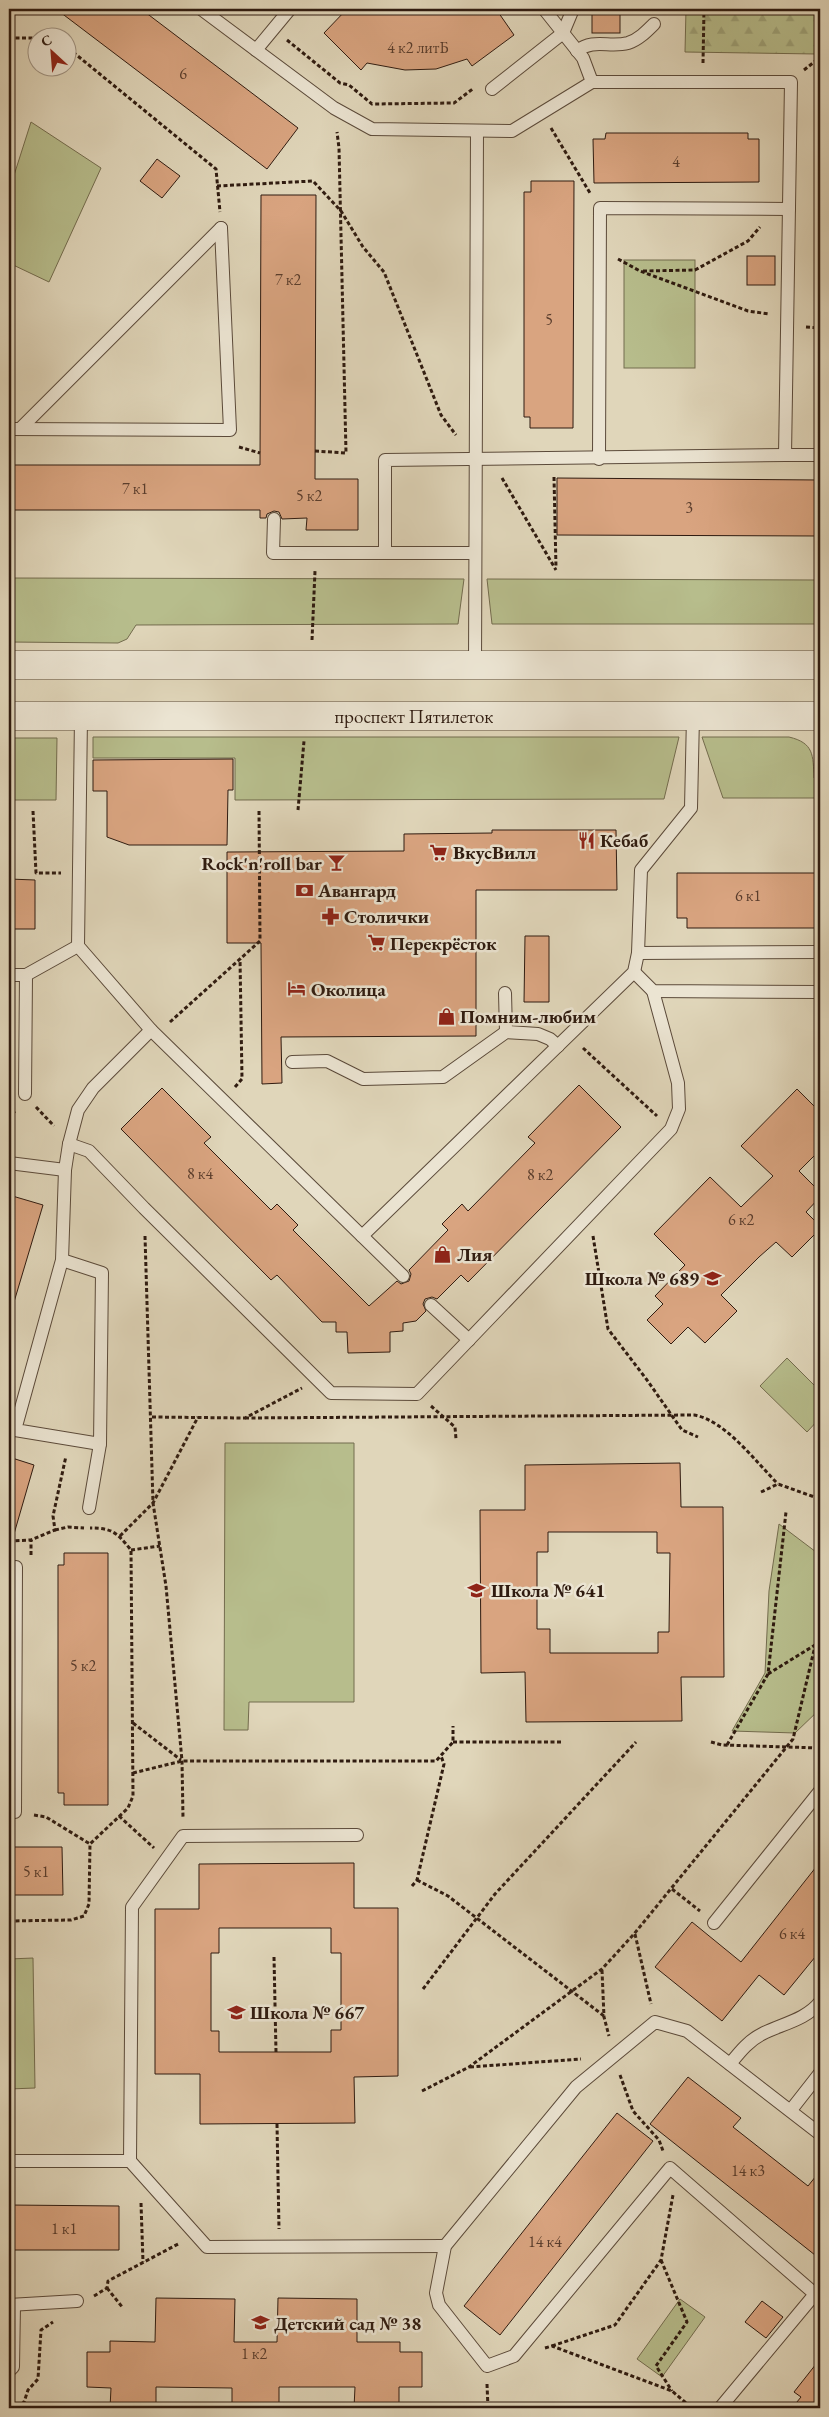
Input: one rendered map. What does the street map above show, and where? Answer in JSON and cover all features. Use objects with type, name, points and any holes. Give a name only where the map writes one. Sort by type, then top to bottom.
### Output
[{"type":"street","points":[[9,665],[820,665]]},
{"type":"street","name":"проспект Пятилеток","points":[[9,716],[693,716],[819,720]]},
{"type":"lane","points":[[201,9],[334,108],[372,129],[512,131],[592,82],[790,82],[785,455]]},
{"type":"lane","points":[[256,50],[290,9]]},
{"type":"lane","points":[[544,9],[583,58],[592,82]]},
{"type":"lane","points":[[492,88],[563,33],[573,9]]},
{"type":"lane","points":[[577,50],[586,44],[627,43],[640,37],[654,24]]},
{"type":"lane","points":[[475,665],[474,459],[477,131]]},
{"type":"lane","points":[[599,459],[600,208],[789,209]]},
{"type":"lane","points":[[14,429],[230,430],[221,228]]},
{"type":"lane","points":[[14,429],[221,228]]},
{"type":"lane","points":[[386,553],[385,460],[820,455]]},
{"type":"lane","points":[[274,519],[273,553],[475,554]]},
{"type":"lane","points":[[362,1236],[634,972],[638,953],[641,870],[691,808],[693,716]]},
{"type":"lane","points":[[81,717],[78,946],[151,1030],[403,1276]]},
{"type":"lane","points":[[9,975],[26,976],[78,946]]},
{"type":"lane","points":[[638,953],[820,952]]},
{"type":"lane","points":[[69,1144],[89,1151],[331,1393],[417,1394],[671,1129],[680,1109],[678,1083],[653,991],[634,972]]},
{"type":"lane","points":[[26,976],[26,1094]]},
{"type":"lane","points":[[653,991],[820,992]]},
{"type":"lane","points":[[505,994],[506,1032]]},
{"type":"lane","points":[[100,1444],[15,1430],[62,1260],[66,1170],[69,1144],[78,1110],[93,1088],[151,1030]]},
{"type":"lane","points":[[292,1062],[327,1061],[363,1079],[443,1077],[506,1032],[538,1034],[550,1039],[558,1046]]},
{"type":"lane","points":[[9,1163],[66,1170]]},
{"type":"lane","points":[[62,1260],[102,1273],[100,1444],[89,1508]]},
{"type":"lane","points":[[431,1305],[469,1340]]},
{"type":"lane","points":[[12,1812],[16,1567]]},
{"type":"lane","points":[[714,1923],[820,1792]]},
{"type":"lane","points":[[356,1835],[183,1836],[132,1906],[130,2161],[207,2247],[445,2246]]},
{"type":"lane","points":[[730,2064],[742,2049],[760,2035],[812,2012],[820,2002]]},
{"type":"lane","points":[[720,2408],[818,2296],[670,2168],[514,2356],[487,2366],[439,2305],[436,2292],[445,2246],[576,2087],[655,2022],[686,2031],[820,2134]]},
{"type":"lane","points":[[791,2110],[820,2073]]},
{"type":"lane","points":[[9,2160],[130,2161]]},
{"type":"lane","points":[[9,2371],[13,2366],[12,2305],[77,2301]]},
{"type":"path","points":[[702,82],[704,9]]},
{"type":"path","points":[[790,82],[818,59],[820,9]]},
{"type":"path","points":[[273,29],[340,83],[349,85],[372,104],[454,103],[478,85],[492,88]]},
{"type":"path","points":[[9,38],[28,38]]},
{"type":"path","points":[[78,56],[216,169],[221,228]]},
{"type":"path","points":[[315,451],[346,453],[340,148],[334,108]]},
{"type":"path","points":[[542,113],[600,208]]},
{"type":"path","points":[[217,186],[313,181],[341,212],[363,247],[384,272],[441,415],[474,459]]},
{"type":"path","points":[[640,270],[695,270],[748,241]]},
{"type":"path","points":[[624,264],[748,311]]},
{"type":"path","points":[[492,459],[556,570],[554,459]]},
{"type":"path","points":[[151,1030],[169,1023],[260,942],[259,810]]},
{"type":"path","points":[[33,811],[36,873],[79,873]]},
{"type":"path","points":[[223,1100],[242,1079],[240,959]]},
{"type":"path","points":[[570,1035],[671,1129]]},
{"type":"path","points":[[26,1094],[69,1144]]},
{"type":"path","points":[[144,1208],[152,1417],[153,1503],[166,1586],[182,1761],[183,1836]]},
{"type":"path","points":[[590,1214],[608,1329],[682,1430],[698,1437]]},
{"type":"path","points":[[245,1418],[318,1381]]},
{"type":"path","points":[[417,1394],[455,1427],[456,1439]]},
{"type":"path","points":[[152,1417],[445,1418],[672,1415],[707,1417],[719,1425],[778,1484],[820,1499]]},
{"type":"path","points":[[120,1536],[153,1503],[198,1417]]},
{"type":"path","points":[[55,1530],[53,1516],[70,1439]]},
{"type":"path","points":[[761,1492],[778,1484]]},
{"type":"path","points":[[727,1745],[768,1674],[786,1512]]},
{"type":"path","points":[[9,1542],[31,1540],[68,1527],[107,1528],[120,1536],[131,1550],[133,1773],[133,1796],[128,1808],[90,1844],[89,1904],[84,1916],[71,1920],[9,1921]]},
{"type":"path","points":[[131,1550],[160,1546]]},
{"type":"path","points":[[422,2091],[469,2068],[572,1992],[602,1969],[634,1934],[793,1740],[820,1625]]},
{"type":"path","points":[[768,1674],[815,1645],[820,1638]]},
{"type":"path","points":[[132,1723],[182,1761]]},
{"type":"path","points":[[133,1773],[182,1761],[436,1761],[453,1742],[453,1726]]},
{"type":"path","points":[[453,1742],[561,1742]]},
{"type":"path","points":[[423,1989],[495,1894],[636,1742]]},
{"type":"path","points":[[711,1742],[727,1745],[820,1748]]},
{"type":"path","points":[[412,1886],[417,1880],[444,1764],[441,1755]]},
{"type":"path","points":[[12,1812],[46,1817],[90,1844]]},
{"type":"path","points":[[119,1816],[154,1848],[168,1856]]},
{"type":"path","points":[[417,1880],[448,1896],[604,2016]]},
{"type":"path","points":[[672,1889],[714,1923]]},
{"type":"path","points":[[634,1934],[655,2022]]},
{"type":"path","points":[[274,1957],[276,2052]]},
{"type":"path","points":[[469,2068],[613,2056]]},
{"type":"path","points":[[277,2124],[279,2247]]},
{"type":"path","points":[[514,2356],[552,2346],[615,2325],[661,2260],[674,2187],[670,2168]]},
{"type":"path","points":[[140,2172],[143,2262]]},
{"type":"path","points":[[661,2260],[687,2322],[656,2366],[672,2391],[692,2408]]},
{"type":"path","points":[[107,2288],[123,2308]]},
{"type":"path","points":[[552,2346],[672,2391]]},
{"type":"path","points":[[487,2366],[488,2408]]},
{"type":"green space","points":[[686,9],[817,9],[816,54],[685,52]]},
{"type":"green space","points":[[31,122],[101,168],[49,282],[9,263],[9,191]]},
{"type":"green space","points":[[624,260],[695,260],[695,368],[624,368]]},
{"type":"green space","points":[[9,578],[464,579],[458,624],[136,625],[127,639],[118,643],[9,642]]},
{"type":"green space","points":[[487,579],[820,580],[820,624],[492,624]]},
{"type":"green space","points":[[93,737],[679,737],[664,799],[235,800],[235,758],[93,758]]},
{"type":"green space","points":[[702,737],[789,737],[803,743],[808,747],[812,757],[814,778],[820,778],[820,798],[723,798]]},
{"type":"green space","points":[[9,738],[57,738],[56,800],[9,800]]},
{"type":"green space","points":[[787,1358],[820,1391],[820,1418],[807,1432],[760,1386]]},
{"type":"green space","points":[[225,1443],[354,1443],[354,1702],[249,1702],[248,1730],[224,1730]]},
{"type":"green space","points":[[779,1524],[820,1555],[820,1709],[795,1733],[732,1731],[765,1673],[769,1591]]},
{"type":"green space","points":[[33,1958],[35,2088],[9,2089],[9,1959]]},
{"type":"green space","points":[[680,2299],[705,2317],[662,2377],[637,2359]]},
{"type":"building","points":[[56,9],[141,9],[298,128],[267,169]]},
{"type":"building","points":[[347,9],[496,9],[514,35],[472,66],[467,59],[436,69],[405,70],[367,63],[361,70],[324,33]]},
{"type":"building","points":[[592,9],[620,9],[620,33],[592,33]]},
{"type":"building","points":[[606,133],[748,133],[748,139],[759,139],[759,182],[594,183],[593,139],[605,139]]},
{"type":"building","points":[[157,159],[180,176],[162,198],[140,181]]},
{"type":"building","points":[[531,181],[574,181],[573,428],[530,428],[530,417],[524,417],[524,192],[531,192]]},
{"type":"building","points":[[261,195],[316,195],[315,479],[358,479],[358,530],[306,530],[307,518],[282,519],[279,512],[274,511],[267,514],[266,518],[260,518],[260,510],[9,510],[9,465],[260,465]]},
{"type":"building","points":[[747,256],[775,256],[775,285],[747,285]]},
{"type":"building","points":[[557,478],[820,480],[820,536],[557,535]]},
{"type":"building","points":[[233,759],[233,790],[228,790],[227,845],[129,845],[107,837],[107,791],[93,791],[93,760]]},
{"type":"building","points":[[492,830],[616,830],[617,890],[476,890],[476,1036],[281,1037],[282,1083],[262,1084],[261,943],[227,943],[227,852],[404,851],[404,834],[492,833]]},
{"type":"building","points":[[677,873],[820,873],[820,928],[687,928],[687,918],[677,918]]},
{"type":"building","points":[[9,879],[35,880],[35,929],[9,929]]},
{"type":"building","points":[[525,936],[549,936],[549,1002],[524,1002]]},
{"type":"building","points":[[579,1085],[621,1127],[468,1282],[461,1275],[437,1299],[432,1297],[425,1299],[423,1304],[426,1311],[416,1321],[403,1323],[403,1331],[390,1332],[390,1352],[348,1353],[347,1332],[336,1332],[336,1322],[322,1322],[277,1275],[271,1280],[121,1129],[162,1088],[211,1137],[204,1143],[271,1210],[277,1204],[298,1225],[293,1230],[369,1306],[397,1281],[401,1284],[409,1281],[411,1274],[409,1270],[448,1230],[442,1224],[462,1204],[468,1211],[535,1143],[528,1137]]},
{"type":"building","points":[[797,1089],[820,1112],[820,1150],[799,1171],[820,1192],[820,1197],[806,1212],[820,1226],[820,1229],[792,1257],[776,1242],[759,1257],[721,1295],[737,1311],[705,1343],[688,1327],[671,1344],[647,1320],[663,1304],[655,1296],[685,1265],[654,1234],[710,1177],[741,1207],[773,1176],[741,1146]]},
{"type":"building","points":[[9,1195],[43,1205],[14,1302],[9,1301]]},
{"type":"building","points":[[9,1457],[34,1465],[14,1534],[9,1533]]},
{"type":"building","points":[[680,1463],[681,1507],[723,1507],[724,1677],[681,1677],[682,1721],[526,1722],[525,1672],[481,1673],[480,1510],[525,1510],[525,1465]],"holes":[[[548,1532],[657,1532],[657,1553],[670,1553],[669,1632],[658,1632],[658,1653],[550,1653],[550,1629],[537,1629],[537,1552],[548,1552]]]},
{"type":"building","points":[[64,1553],[108,1553],[108,1805],[64,1805],[64,1793],[58,1793],[58,1565],[64,1565]]},
{"type":"building","points":[[9,1847],[62,1847],[63,1895],[9,1895]]},
{"type":"building","points":[[820,1862],[820,1951],[784,1995],[759,1975],[722,2021],[655,1967],[692,1922],[741,1962]]},
{"type":"building","points":[[354,1863],[354,1908],[398,1908],[398,2076],[354,2077],[355,2123],[200,2124],[200,2074],[155,2074],[155,1909],[199,1909],[199,1864]],"holes":[[[219,1928],[331,1928],[331,1953],[341,1953],[341,2030],[331,2030],[331,2052],[219,2052],[219,2031],[211,2031],[211,1953],[219,1953]]]},
{"type":"building","points":[[688,2077],[741,2118],[733,2127],[808,2186],[820,2171],[820,2259],[650,2124]]},
{"type":"building","points":[[617,2113],[653,2141],[500,2335],[464,2306]]},
{"type":"building","points":[[9,2205],[119,2206],[119,2250],[9,2250]]},
{"type":"building","points":[[156,2298],[235,2299],[234,2342],[277,2342],[278,2298],[357,2299],[357,2342],[400,2342],[400,2352],[422,2352],[422,2387],[399,2387],[399,2408],[354,2408],[355,2387],[279,2387],[279,2408],[232,2408],[232,2388],[156,2387],[156,2408],[110,2408],[111,2388],[87,2387],[87,2352],[110,2352],[110,2341],[155,2342]]},
{"type":"building","points":[[762,2301],[783,2317],[766,2338],[745,2322]]},
{"type":"building","points":[[820,2359],[820,2408],[792,2408],[801,2397],[794,2392]]},
{"type":"place","name":"Кебаб","points":[[586,840]]},
{"type":"place","name":"ВкусВилл","points":[[439,852]]},
{"type":"place","name":"Rock'n'roll bar","points":[[336,863]]},
{"type":"place","name":"Авангард","points":[[304,890]]},
{"type":"place","name":"Столички","points":[[330,916]]},
{"type":"place","name":"Перекрёсток","points":[[376,943]]},
{"type":"place","name":"Околица","points":[[297,989]]},
{"type":"place","name":"Помним-любим","points":[[446,1016]]},
{"type":"place","name":"Лия","points":[[443,1254]]},
{"type":"place","name":"Школа № 689","points":[[713,1278]]},
{"type":"place","name":"Школа № 641","points":[[477,1590]]},
{"type":"place","name":"Школа № 667","points":[[236,2012]]},
{"type":"place","name":"Детский сад № 38","points":[[260,2323]]}]
